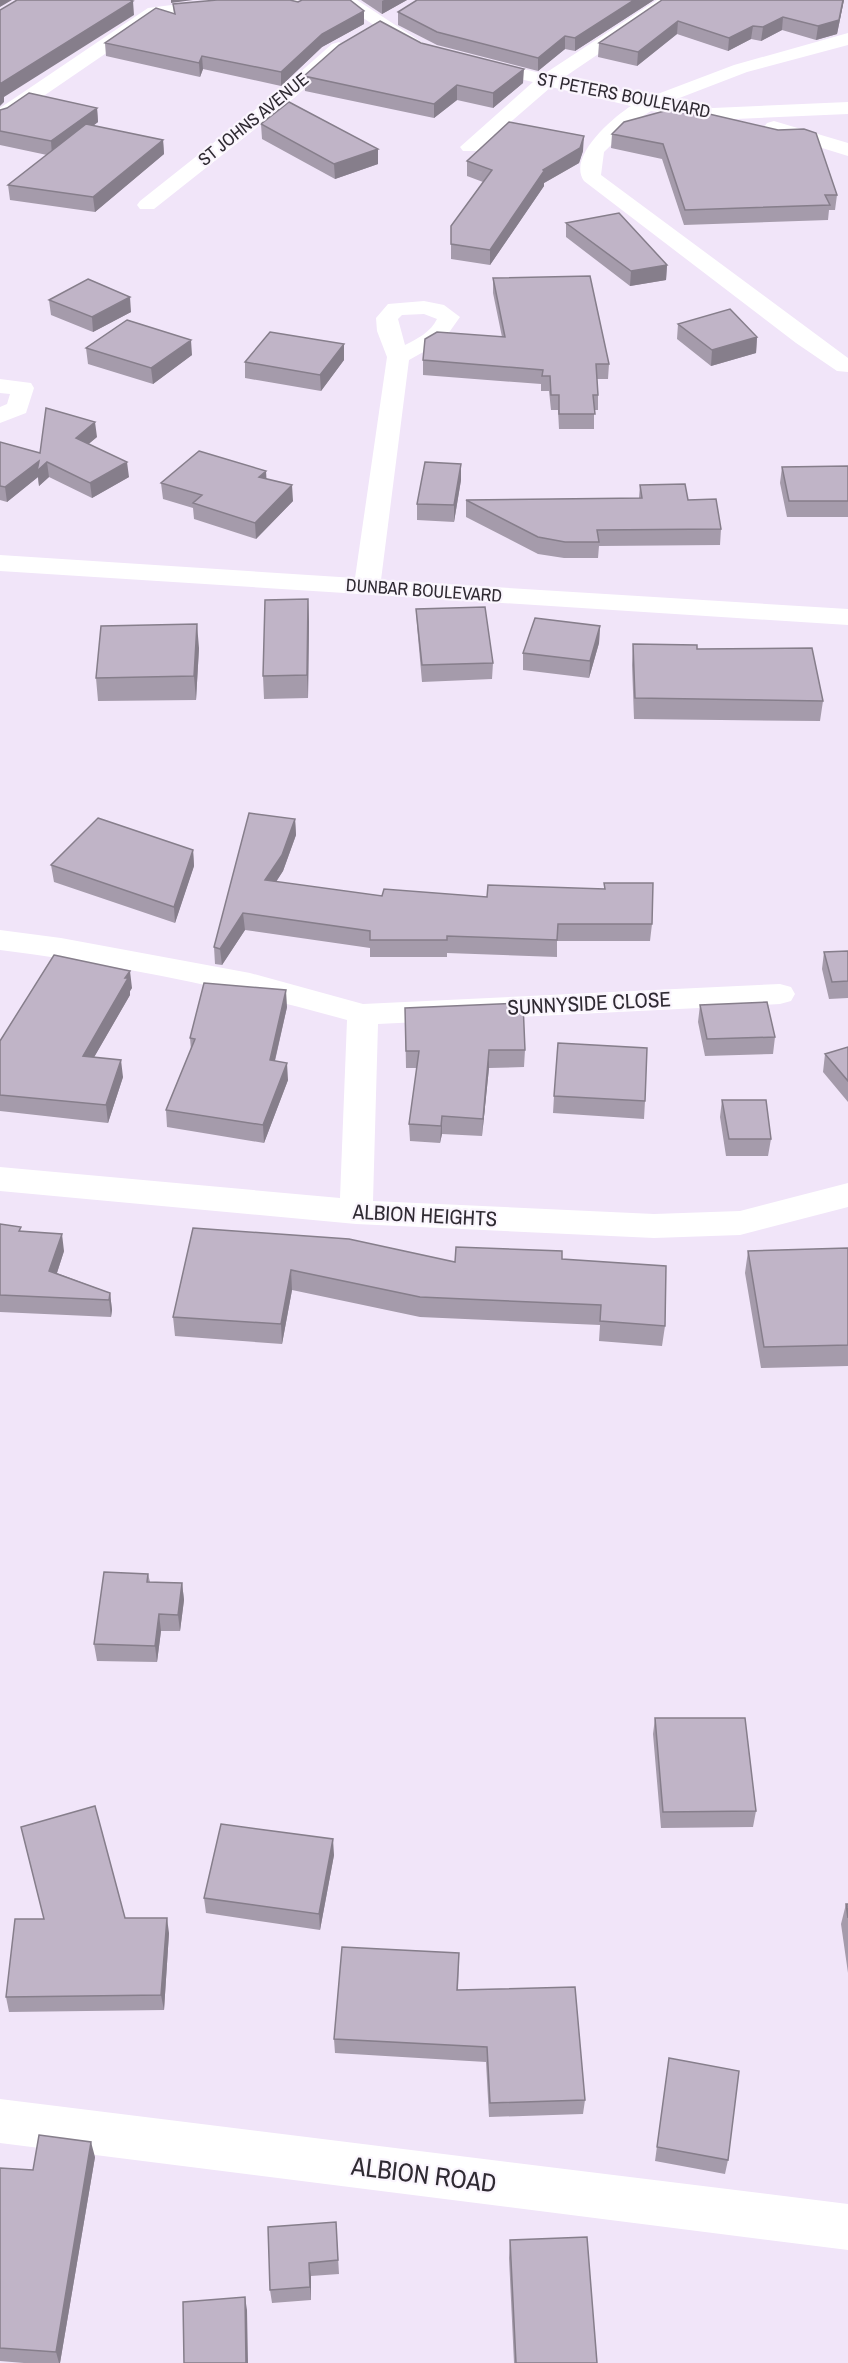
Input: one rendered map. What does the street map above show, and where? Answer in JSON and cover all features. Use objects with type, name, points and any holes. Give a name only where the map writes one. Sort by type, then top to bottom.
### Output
[{"type":"street","points":[[0,117],[154,12],[240,2],[289,0]]},
{"type":"street","points":[[345,0],[379,24],[439,54]]},
{"type":"street","points":[[470,147],[546,81],[669,0]]},
{"type":"street","name":"ST JOHNS AVENUE","points":[[147,205],[287,94],[331,54],[397,14]]},
{"type":"street","points":[[845,366],[804,338],[591,177],[589,163],[594,151],[636,110],[651,105],[666,94],[848,39]]},
{"type":"street","name":"ST PETERS BOULEVARD","points":[[461,59],[651,105],[713,114],[847,109]]},
{"type":"street","points":[[800,133],[825,126],[847,109]]},
{"type":"street","points":[[713,114],[800,133],[848,150]]},
{"type":"street","points":[[367,587],[398,357]]},
{"type":"street","points":[[0,386],[23,388],[18,408],[0,416]]},
{"type":"street","name":"DUNBAR BOULEVARD","points":[[0,563],[848,617]]},
{"type":"street","name":"SUNNYSIDE CLOSE","points":[[0,940],[61,948],[250,983],[363,1014],[780,994]]},
{"type":"street","points":[[356,1212],[363,1014]]},
{"type":"street","name":"ALBION HEIGHTS","points":[[0,1179],[356,1212],[654,1226],[740,1223],[848,1195]]},
{"type":"street","name":"ALBION ROAD","points":[[0,2121],[848,2227]]},
{"type":"building","points":[[17,0],[133,1],[0,84],[0,10]]},
{"type":"building","points":[[217,0],[290,0],[298,2],[302,0],[350,0],[364,11],[322,34],[281,72],[202,56],[199,63],[105,43],[156,8],[175,14],[173,4]]},
{"type":"building","points":[[417,0],[634,0],[575,38],[565,36],[538,58],[437,32],[398,12]]},
{"type":"building","points":[[662,0],[843,0],[839,20],[818,26],[783,17],[763,27],[753,26],[729,38],[678,21],[638,52],[599,43]]},
{"type":"building","points":[[380,21],[421,43],[524,69],[493,93],[457,85],[434,104],[304,76],[339,45]]},
{"type":"building","points":[[29,93],[97,108],[51,141],[0,131],[0,110],[7,108]]},
{"type":"building","points":[[289,102],[378,149],[334,164],[261,124]]},
{"type":"building","points":[[679,107],[778,130],[804,129],[816,133],[837,195],[825,195],[830,205],[685,210],[663,144],[612,134],[624,122]]},
{"type":"building","points":[[509,122],[584,136],[580,148],[543,170],[490,250],[451,244],[451,226],[492,170],[467,161]]},
{"type":"building","points":[[86,124],[163,140],[93,197],[8,185]]},
{"type":"building","points":[[619,213],[667,265],[631,271],[566,223]]},
{"type":"building","points":[[590,276],[609,364],[596,364],[598,395],[593,395],[595,414],[559,414],[559,395],[551,395],[550,376],[542,376],[543,370],[423,360],[425,339],[437,332],[505,337],[493,278]]},
{"type":"building","points":[[88,279],[130,297],[92,317],[49,300]]},
{"type":"building","points":[[730,309],[757,337],[712,350],[678,324]]},
{"type":"building","points":[[127,320],[191,340],[151,368],[86,348]]},
{"type":"building","points":[[270,332],[344,344],[320,375],[245,362]]},
{"type":"building","points":[[46,408],[95,422],[76,438],[127,462],[90,483],[47,462],[37,471],[39,461],[5,487],[0,486],[0,442],[40,453]]},
{"type":"building","points":[[199,451],[266,471],[259,477],[292,485],[255,523],[193,503],[202,495],[161,483]]},
{"type":"building","points":[[425,462],[461,464],[454,505],[417,504]]},
{"type":"building","points":[[848,466],[848,501],[789,501],[782,467]]},
{"type":"building","points":[[685,484],[688,500],[716,499],[721,529],[597,530],[599,542],[565,542],[538,537],[466,500],[642,498],[640,485]]},
{"type":"building","points":[[308,599],[307,675],[263,676],[265,600]]},
{"type":"building","points":[[485,607],[493,663],[422,665],[416,609]]},
{"type":"building","points":[[535,618],[600,626],[590,661],[523,653]]},
{"type":"building","points":[[197,624],[194,676],[96,678],[101,626]]},
{"type":"building","points":[[633,644],[697,645],[697,649],[812,648],[823,701],[635,698]]},
{"type":"building","points":[[249,813],[295,819],[282,855],[265,880],[382,896],[384,889],[487,897],[488,885],[605,889],[604,883],[653,883],[652,924],[558,924],[557,940],[447,936],[447,940],[370,940],[370,931],[243,913],[220,949],[214,947]]},
{"type":"building","points":[[98,818],[193,850],[174,907],[51,865]]},
{"type":"building","points":[[848,951],[848,981],[832,982],[824,952]]},
{"type":"building","points":[[54,955],[130,971],[83,1056],[121,1060],[106,1105],[0,1095],[0,1041]]},
{"type":"building","points":[[204,983],[286,990],[270,1060],[287,1063],[263,1125],[166,1110],[195,1039],[190,1038]]},
{"type":"building","points":[[767,1002],[775,1037],[707,1039],[700,1005]]},
{"type":"building","points":[[523,1003],[525,1050],[489,1050],[483,1119],[442,1116],[441,1126],[409,1124],[419,1051],[406,1051],[405,1008]]},
{"type":"building","points":[[558,1043],[647,1048],[645,1101],[554,1096]]},
{"type":"building","points":[[848,1047],[848,1081],[825,1054]]},
{"type":"building","points":[[722,1100],[766,1100],[771,1139],[729,1139]]},
{"type":"building","points":[[0,1224],[21,1227],[19,1231],[62,1234],[49,1271],[110,1293],[109,1300],[0,1295]]},
{"type":"building","points":[[193,1228],[349,1239],[455,1262],[456,1247],[562,1251],[562,1259],[666,1266],[665,1326],[600,1321],[601,1305],[420,1297],[291,1270],[281,1324],[173,1317]]},
{"type":"building","points":[[848,1248],[848,1345],[764,1347],[748,1251]]},
{"type":"building","points":[[104,1572],[148,1574],[147,1582],[182,1583],[178,1615],[159,1614],[155,1646],[94,1644]]},
{"type":"building","points":[[655,1718],[745,1718],[756,1811],[663,1812]]},
{"type":"building","points":[[95,1806],[125,1918],[167,1918],[161,1995],[6,1997],[15,1919],[44,1919],[21,1827]]},
{"type":"building","points":[[221,1824],[333,1839],[319,1914],[204,1898]]},
{"type":"building","points":[[342,1947],[459,1953],[457,1990],[575,1987],[585,2100],[490,2103],[487,2047],[334,2039]]},
{"type":"building","points":[[669,2058],[739,2071],[728,2160],[657,2147]]},
{"type":"building","points":[[39,2135],[91,2142],[56,2352],[0,2348],[0,2168],[33,2170]]},
{"type":"building","points":[[336,2222],[338,2260],[309,2263],[310,2287],[270,2290],[268,2227]]},
{"type":"building","points":[[587,2237],[597,2363],[516,2363],[510,2240]]},
{"type":"building","points":[[245,2297],[246,2363],[184,2363],[183,2302]]}]
